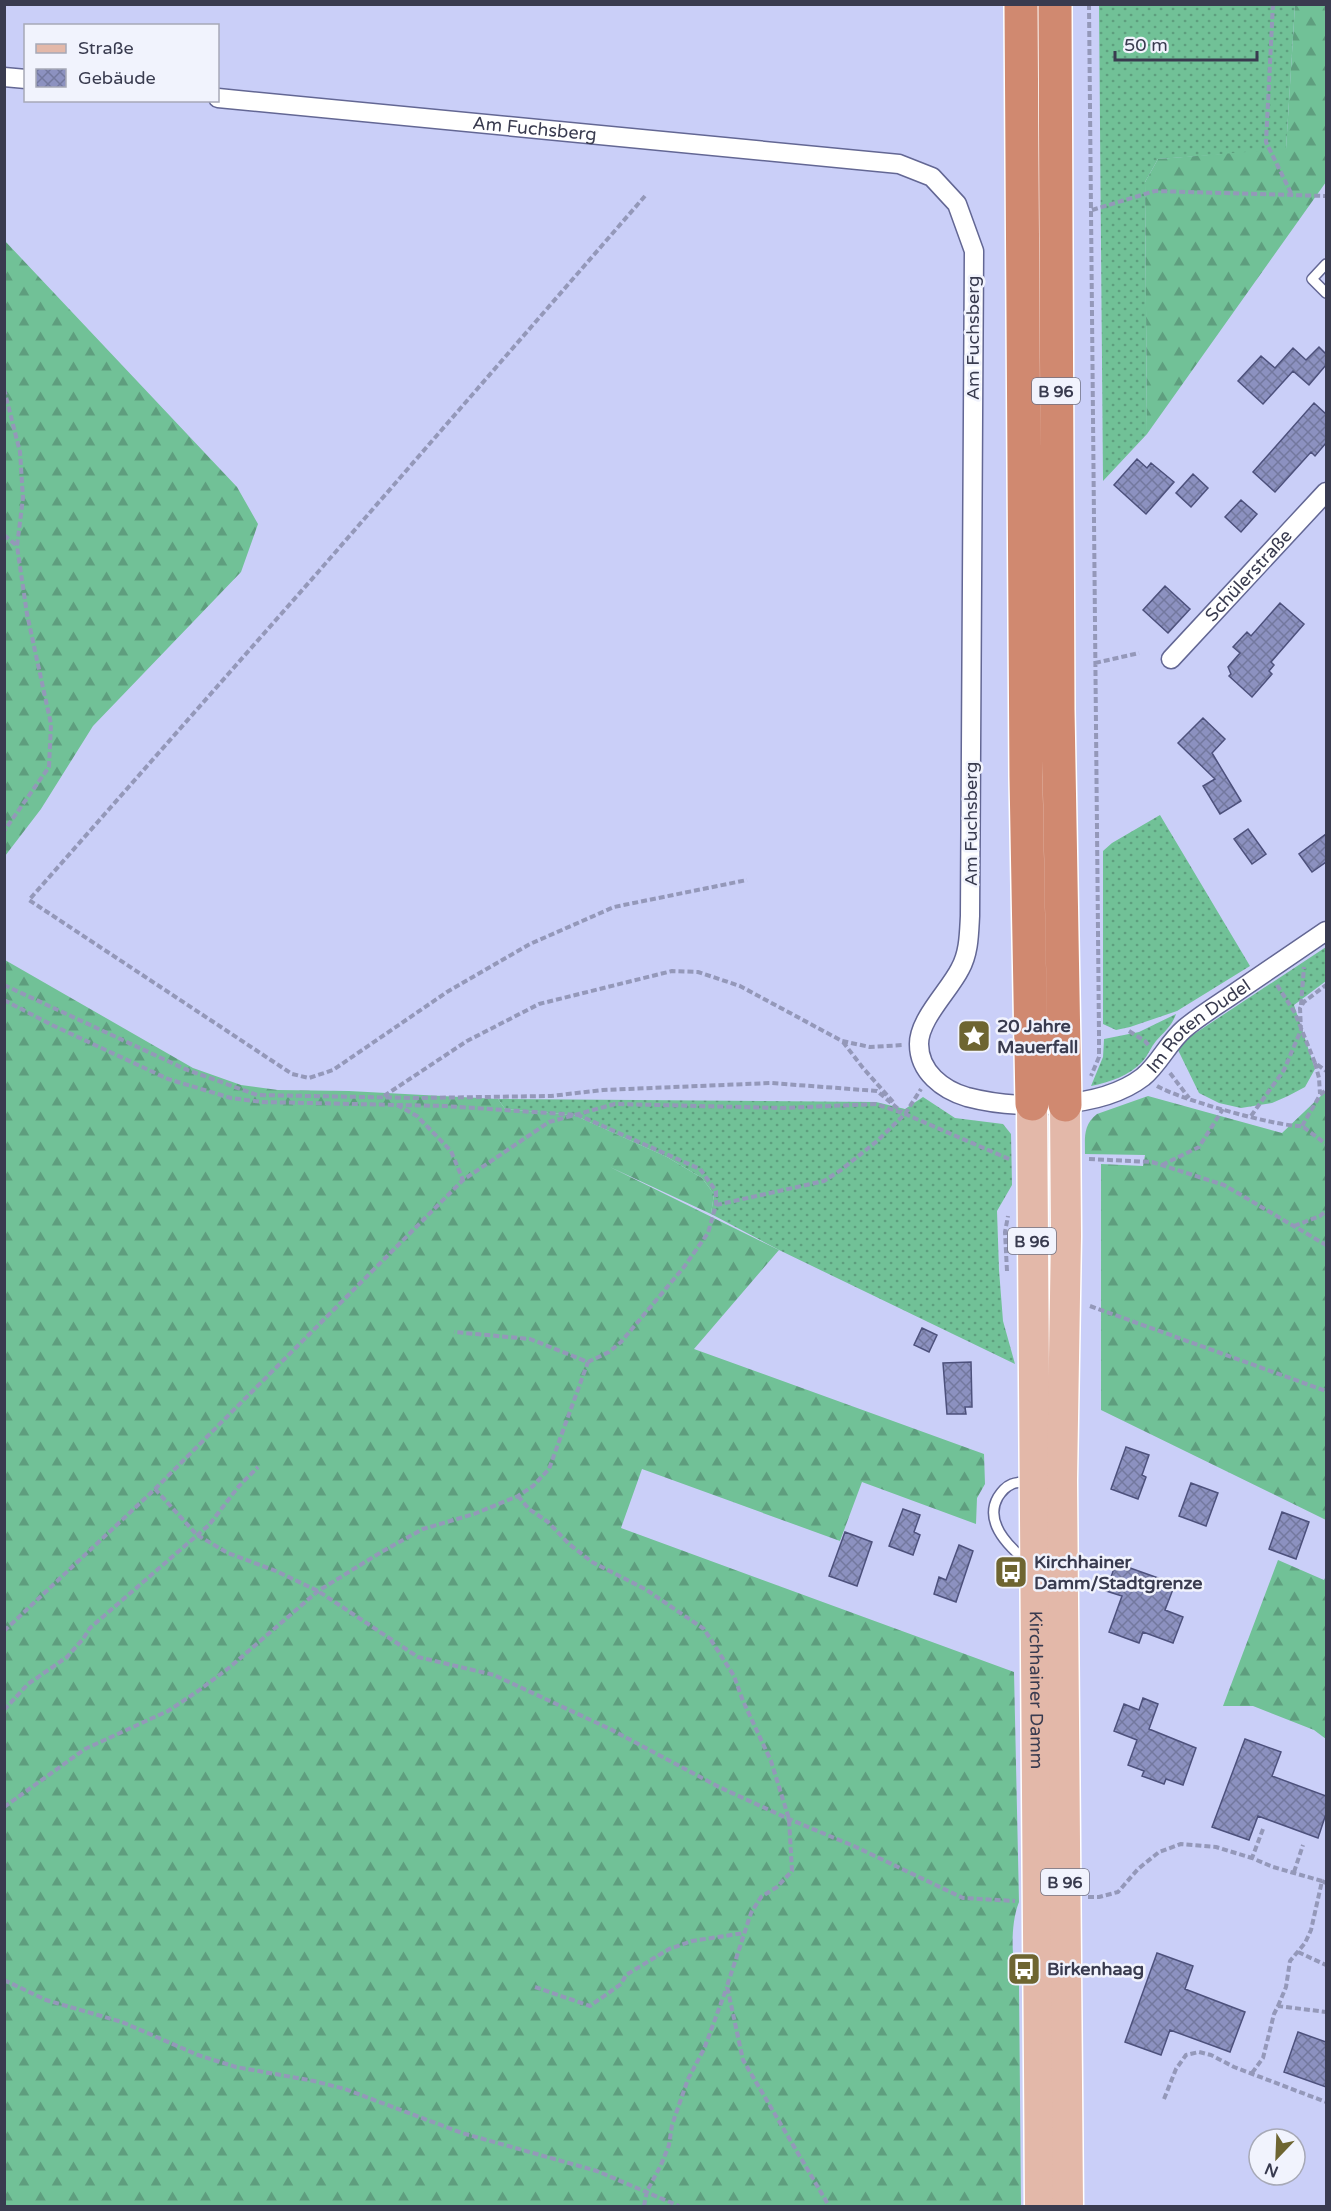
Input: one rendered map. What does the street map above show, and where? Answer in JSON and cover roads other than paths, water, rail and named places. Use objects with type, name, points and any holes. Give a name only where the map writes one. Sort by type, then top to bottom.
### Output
[{"type":"highway","name":"B 96","points":[[1021,4],[1026,777],[1032,1104]]},
{"type":"highway","name":"B 96","points":[[1055,4],[1058,710],[1075,1103]]},
{"type":"main road","name":"Kirchhainer Damm","points":[[1040,2206],[1035,1568],[1048,1480],[1066,1236],[1075,1153],[1075,1103]]},
{"type":"main road","name":"Kirchhainer Damm","points":[[1032,1104],[1065,1896],[1068,2206]]},
{"type":"street","points":[[4,77],[24,79]]},
{"type":"street","name":"Am Fuchsberg","points":[[219,98],[899,164],[932,177],[957,204],[974,251],[970,916],[968,946],[962,967],[924,1024],[919,1044],[922,1060],[938,1084],[961,1095],[983,1101],[1032,1104]]},
{"type":"street","name":"Schülerstraße","points":[[1171,659],[1326,492]]},
{"type":"street","name":"Im Roten Dudel","points":[[1075,1103],[1107,1096],[1145,1076],[1183,1030],[1326,931]]},
{"type":"street","points":[[1032,1104],[1075,1103]]},
{"type":"lane","points":[[1326,264],[1312,279],[1326,293]]},
{"type":"lane","points":[[1035,1568],[1016,1553],[1002,1535],[996,1526],[994,1511],[996,1500],[1003,1490],[1013,1484],[1048,1480]]},
{"type":"place","name":"20 Jahre Mauerfall","points":[[974,1036]]},
{"type":"place","name":"Kirchhainer Damm/Stadtgrenze","points":[[1011,1572]]},
{"type":"place","name":"Birkenhaag","points":[[1024,1969]]}]
